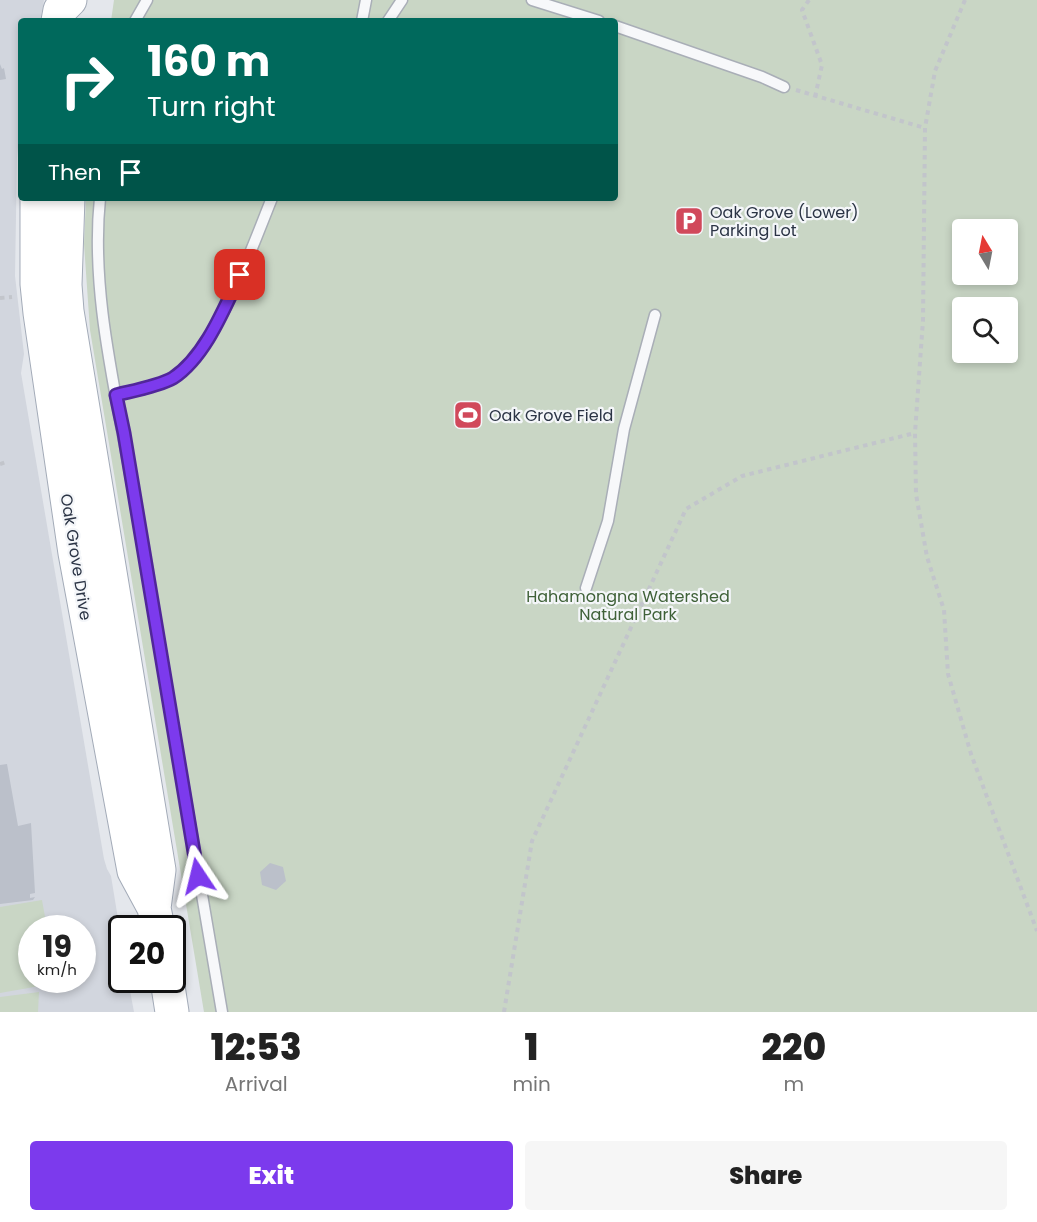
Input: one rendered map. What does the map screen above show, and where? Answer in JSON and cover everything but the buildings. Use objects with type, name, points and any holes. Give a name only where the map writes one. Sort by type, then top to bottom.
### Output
[{"type":"main road","points":[[59,18],[60,10],[70,0]]},
{"type":"main road","points":[[86,0],[86,18]]},
{"type":"main road","name":"Oak Grove Drive","points":[[37,201],[37,284],[40,313],[75,553],[134,871],[155,915]]},
{"type":"main road","name":"Oak Grove Drive","points":[[68,201],[65,285],[67,311],[159,870],[156,915]]},
{"type":"main road","points":[[168,993],[172,1012]]},
{"type":"lane","points":[[137,18],[147,0]]},
{"type":"lane","points":[[363,18],[366,0]]},
{"type":"lane","points":[[390,18],[402,0]]},
{"type":"lane","points":[[531,0],[589,18]]},
{"type":"lane","points":[[618,27],[752,73],[784,87]]},
{"type":"lane","points":[[100,201],[100,286],[116,395],[222,1012]]},
{"type":"lane","points":[[116,395],[171,379],[188,366],[216,326],[271,201]]},
{"type":"lane","points":[[586,588],[608,521],[624,429],[656,315]]},
{"type":"path","points":[[809,0],[802,10],[822,64],[815,97]]},
{"type":"path","points":[[965,0],[935,71],[925,128],[923,320],[915,432],[916,494],[927,557],[944,610],[948,674],[971,754],[1037,931]]},
{"type":"path","points":[[784,87],[925,128]]},
{"type":"path","points":[[0,298],[12,297]]},
{"type":"path","points":[[504,1012],[532,841],[686,509],[742,476],[915,432]]},
{"type":"path","points":[[0,464],[6,462]]},
{"type":"shaded area","points":[[0,0],[44,0],[41,18],[18,18],[15,276],[24,354],[21,373],[104,859],[111,876],[117,915],[108,915],[108,993],[130,993],[134,1012],[0,1012]]},
{"type":"green space","name":"Hahamongna Watershed Natural Park","points":[[114,0],[1037,0],[1037,1012],[204,1012],[90,330],[84,244],[86,201],[618,201],[618,18],[111,18]]},
{"type":"green space","points":[[42,900],[45,915],[18,915],[18,990],[0,993],[0,907]]},
{"type":"green space","points":[[39,993],[38,1012],[0,1012],[0,997]]},
{"type":"place","name":"Oak Grove (Lower) Parking Lot","points":[[689,221]]},
{"type":"place","name":"Oak Grove Field","points":[[468,415]]},
{"type":"route","points":[[198,876],[116,395],[171,379],[188,366],[216,326],[240,275]]}]
